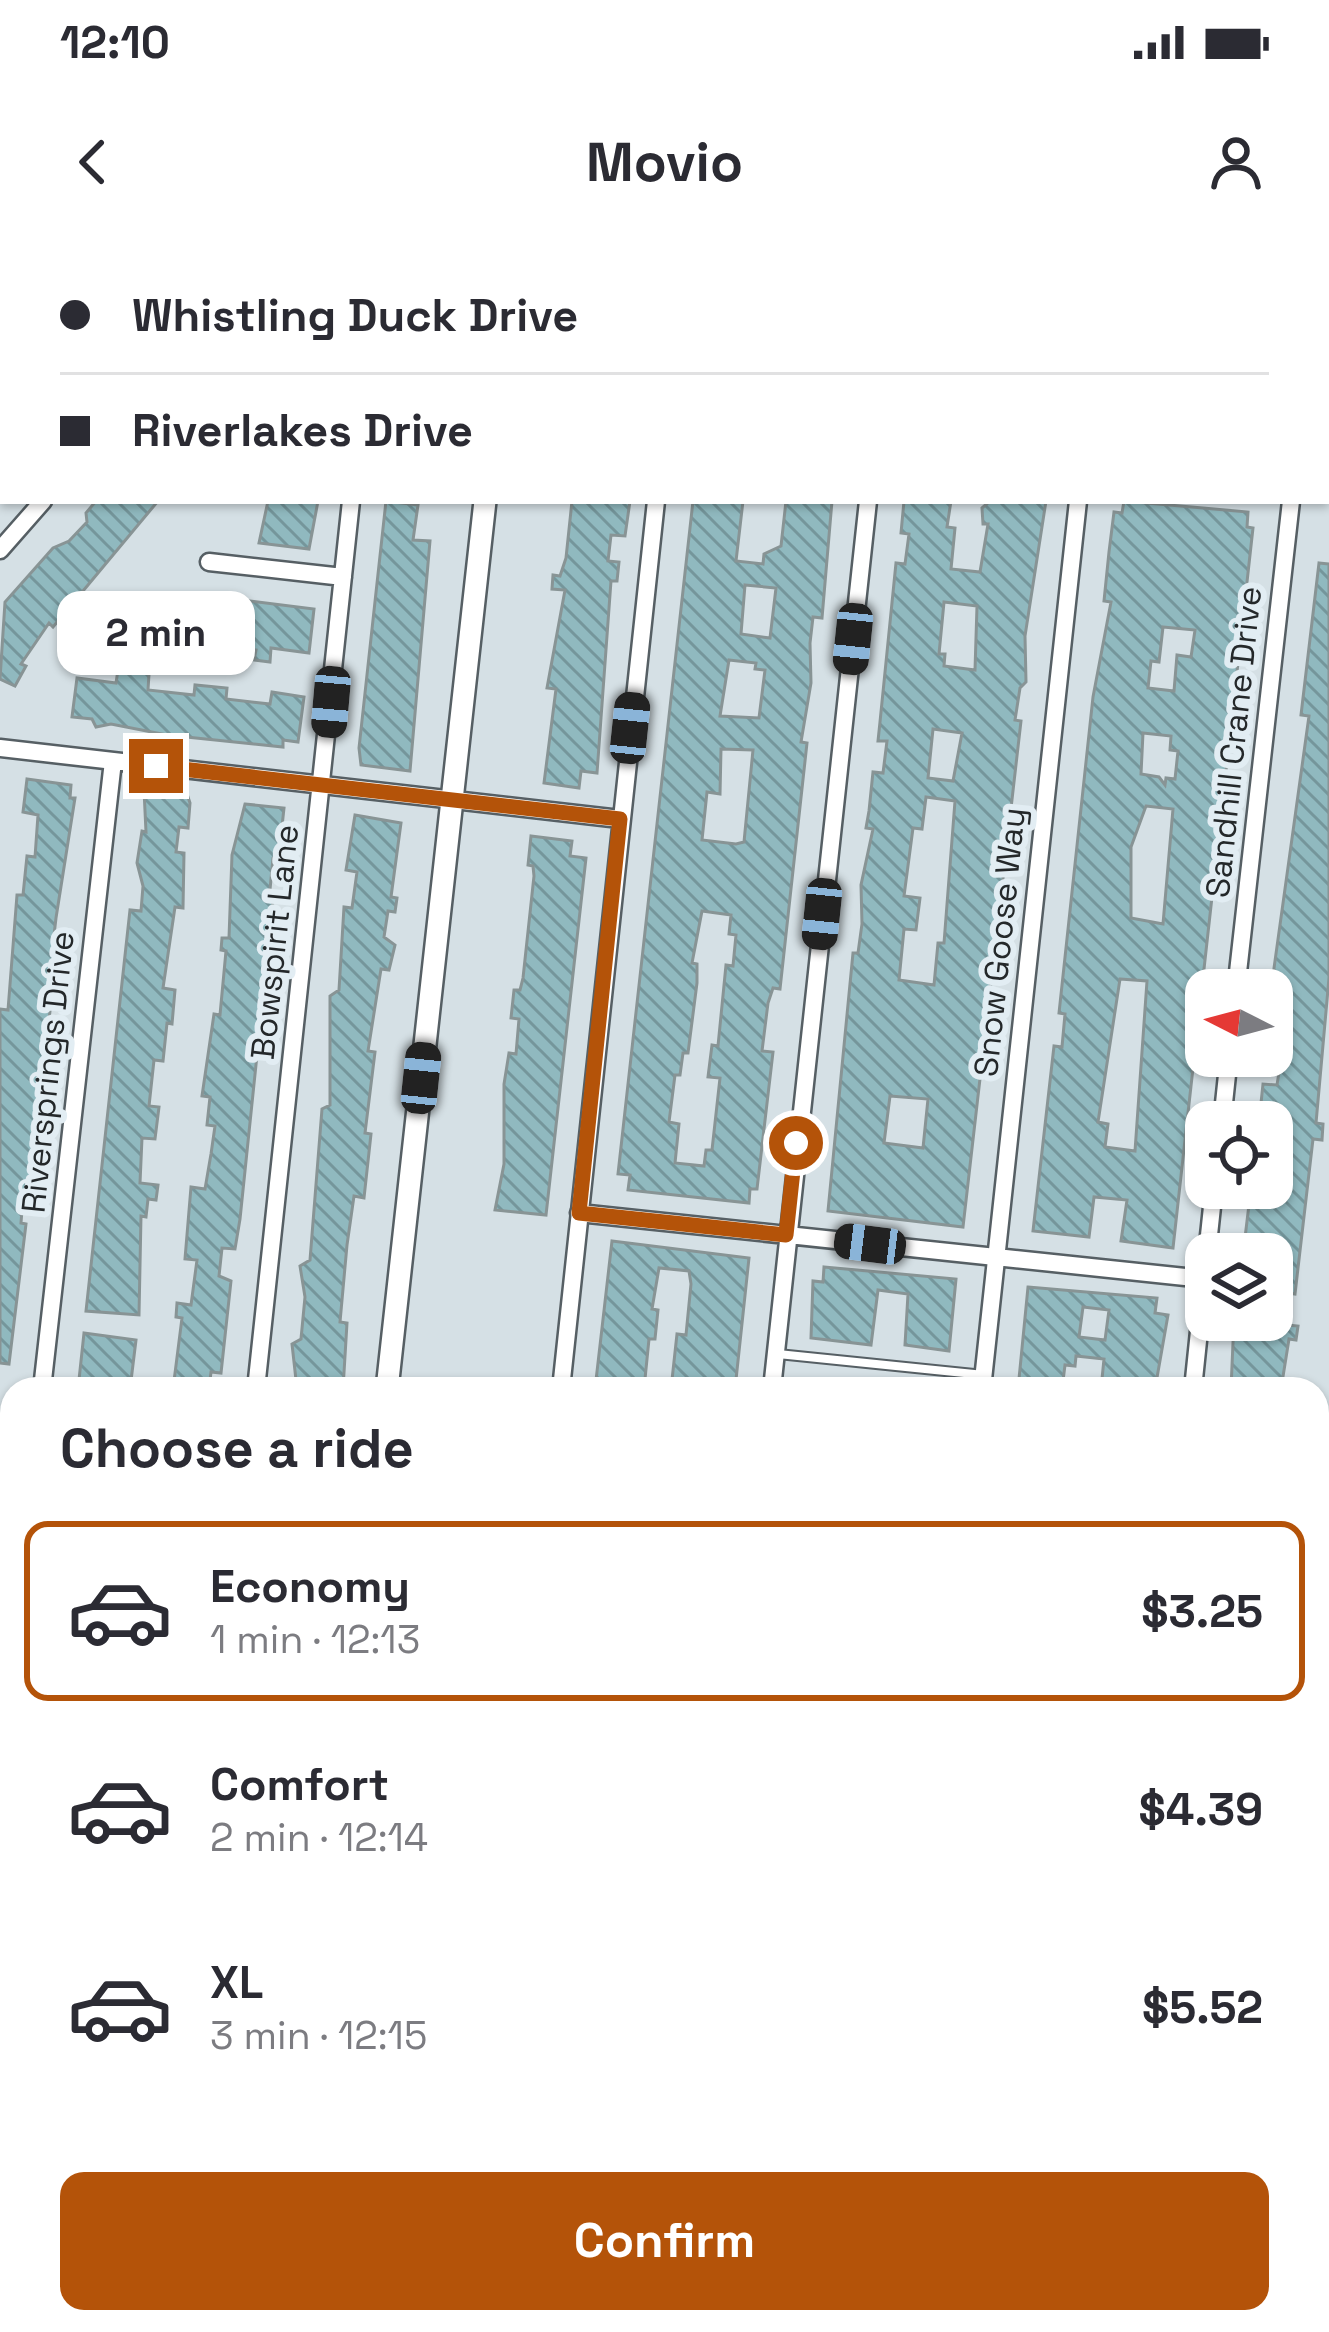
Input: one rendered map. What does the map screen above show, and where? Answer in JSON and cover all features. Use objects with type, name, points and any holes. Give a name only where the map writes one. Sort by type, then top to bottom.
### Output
[{"type":"main road","points":[[389,1377],[485,504]]},
{"type":"street","points":[[0,550],[40,504]]},
{"type":"street","name":"Bowspirit Lane","points":[[257,1377],[351,504]]},
{"type":"street","points":[[562,1377],[656,504]]},
{"type":"street","points":[[773,1377],[868,504]]},
{"type":"street","name":"Snow Goose Way","points":[[983,1377],[1078,504]]},
{"type":"street","name":"Sandhill Crane Drive","points":[[1239,969],[1291,504]]},
{"type":"street","points":[[209,562],[343,577]]},
{"type":"street","points":[[0,748],[620,819]]},
{"type":"street","name":"Riversprings Drive","points":[[43,1377],[113,761]]},
{"type":"street","points":[[579,1213],[995,1259],[1185,1271]]},
{"type":"street","points":[[1194,1377],[1198,1341]]},
{"type":"lane","points":[[776,1353],[947,1377]]},
{"type":"building","points":[[94,504],[156,504],[53,627],[49,623],[21,664],[26,666],[15,686],[0,679],[5,602],[53,548],[69,541],[87,522],[86,513]]},
{"type":"building","points":[[267,504],[317,504],[309,549],[259,543]]},
{"type":"building","points":[[386,504],[418,505],[413,540],[430,541],[410,771],[361,765]]},
{"type":"building","points":[[572,504],[630,504],[625,536],[611,535],[608,561],[619,562],[617,581],[611,581],[597,773],[581,771],[579,788],[544,783],[556,689],[547,688],[565,590],[552,589],[553,575],[560,576]]},
{"type":"building","points":[[693,504],[743,504],[736,561],[763,564],[764,554],[781,546],[786,504],[832,504],[822,618],[813,617],[810,643],[811,683],[801,742],[807,743],[780,989],[773,988],[768,1003],[762,1051],[773,1052],[757,1189],[750,1189],[749,1203],[628,1190],[630,1175],[618,1174]],"holes":[[[745,585],[776,588],[770,638],[741,634]],[[729,660],[756,663],[755,669],[765,670],[759,718],[720,716]],[[721,749],[753,750],[744,842],[736,844],[702,840],[707,792],[720,794]],[[702,911],[731,915],[729,934],[736,935],[733,966],[726,965],[718,1046],[712,1045],[708,1077],[720,1078],[712,1150],[706,1150],[704,1166],[675,1163],[679,1124],[669,1122],[675,1075],[680,1075],[683,1053],[688,1053],[697,983],[697,964],[692,963]]]},
{"type":"building","points":[[904,504],[951,504],[947,527],[955,528],[951,569],[980,572],[988,524],[983,524],[982,508],[987,504],[1046,504],[1025,636],[1026,682],[1020,688],[1015,720],[1021,721],[963,1227],[828,1211],[853,953],[858,953],[862,924],[861,885],[873,829],[866,828],[873,772],[883,773],[887,741],[878,741],[896,563],[905,564],[909,534],[901,533]],"holes":[[[944,602],[977,606],[975,670],[944,666],[945,654],[939,654]],[[933,729],[962,733],[953,781],[928,778]],[[926,797],[955,801],[944,943],[938,943],[934,985],[899,980],[904,929],[916,930],[920,898],[904,896],[913,828],[922,829]],[[890,1096],[928,1099],[923,1148],[884,1143]]]},
{"type":"building","points":[[1124,504],[1248,512],[1247,527],[1253,528],[1204,969],[1185,969],[1185,1077],[1192,1077],[1189,1101],[1185,1101],[1173,1248],[1121,1241],[1127,1200],[1094,1197],[1089,1237],[1033,1231],[1054,1046],[1062,1047],[1065,1014],[1059,1013],[1093,697],[1111,602],[1104,601],[1114,512],[1122,513]],"holes":[[[1163,627],[1195,630],[1191,657],[1177,655],[1174,691],[1148,688],[1151,661],[1159,662]],[[1143,733],[1171,736],[1170,750],[1178,751],[1175,779],[1166,778],[1165,785],[1159,777],[1141,774]],[[1146,806],[1173,809],[1163,924],[1131,918],[1131,847]],[[1120,979],[1147,981],[1135,1151],[1105,1147],[1108,1124],[1098,1122]]]},
{"type":"building","points":[[1319,563],[1329,564],[1329,978],[1316,1123],[1323,1124],[1322,1140],[1313,1139],[1295,1294],[1293,1233],[1246,1233],[1248,1209],[1293,1209],[1293,1101],[1261,1101],[1263,1084],[1277,1085],[1278,1077],[1293,1077],[1293,969],[1274,969],[1309,716],[1301,715]]},
{"type":"building","points":[[164,596],[181,613],[193,614],[146,664],[122,640]]},
{"type":"building","points":[[242,600],[314,609],[309,653],[271,648],[270,662],[254,660],[256,650],[228,647],[226,662],[193,658],[198,615],[240,620]]},
{"type":"building","points":[[118,670],[149,674],[148,690],[194,695],[195,685],[227,688],[226,699],[270,704],[272,692],[304,697],[298,742],[283,740],[283,747],[167,735],[111,724],[96,727],[92,719],[72,717],[77,678],[116,683]]},
{"type":"building","points":[[27,779],[71,785],[70,798],[75,798],[56,918],[52,952],[57,952],[28,1197],[23,1197],[21,1223],[26,1224],[9,1364],[0,1363],[0,1009],[8,1010],[17,895],[23,895],[27,856],[35,857],[38,815],[23,812]]},
{"type":"building","points":[[144,790],[187,794],[190,803],[188,828],[179,827],[176,852],[184,853],[183,908],[175,907],[163,988],[175,990],[172,1024],[167,1023],[163,1061],[154,1060],[149,1106],[159,1107],[155,1139],[142,1138],[140,1183],[158,1185],[156,1200],[148,1199],[146,1217],[141,1216],[139,1315],[86,1311],[130,910],[141,911],[143,886],[137,863],[142,831],[146,832]]},
{"type":"building","points":[[245,804],[284,808],[279,854],[273,858],[269,900],[273,901],[240,1219],[235,1249],[222,1248],[219,1276],[231,1281],[221,1373],[175,1377],[182,1318],[176,1317],[177,1303],[191,1305],[197,1260],[185,1259],[191,1187],[205,1189],[215,1126],[207,1125],[210,1097],[202,1096],[214,1014],[220,1015],[226,951],[221,950],[222,938],[229,938],[232,855]]},
{"type":"building","points":[[355,815],[401,823],[391,897],[397,898],[395,912],[388,911],[384,937],[395,945],[389,970],[381,969],[368,1051],[375,1052],[365,1133],[371,1134],[364,1198],[354,1196],[347,1245],[340,1322],[347,1323],[344,1377],[296,1377],[292,1344],[301,1339],[305,1297],[300,1266],[310,1260],[322,1109],[330,1105],[330,996],[339,990],[344,907],[352,908],[357,872],[346,870]]},
{"type":"building","points":[[531,836],[572,841],[570,856],[586,858],[546,1215],[495,1210],[504,1164],[504,1084],[509,1053],[516,1054],[519,1019],[511,1018],[514,990],[520,990],[523,978],[534,876],[533,866],[528,865]]},
{"type":"building","points":[[612,1241],[749,1258],[736,1377],[672,1377],[677,1334],[686,1335],[691,1284],[689,1271],[659,1268],[652,1309],[658,1310],[655,1339],[649,1339],[645,1377],[596,1377]]},
{"type":"building","points":[[824,1267],[956,1279],[949,1351],[905,1345],[908,1294],[878,1290],[871,1345],[811,1338],[813,1281],[823,1282]]},
{"type":"building","points":[[1028,1287],[1157,1298],[1155,1313],[1168,1315],[1157,1377],[1102,1377],[1104,1359],[1076,1356],[1075,1366],[1065,1365],[1064,1377],[1019,1377]],"holes":[[[1083,1307],[1109,1310],[1105,1340],[1079,1337]]]},
{"type":"building","points":[[84,1333],[136,1340],[131,1377],[79,1377]]},
{"type":"building","points":[[1233,1341],[1289,1341],[1283,1377],[1232,1377]]},
{"type":"route","points":[[156,766],[620,819],[579,1213],[786,1235],[796,1143]]}]
